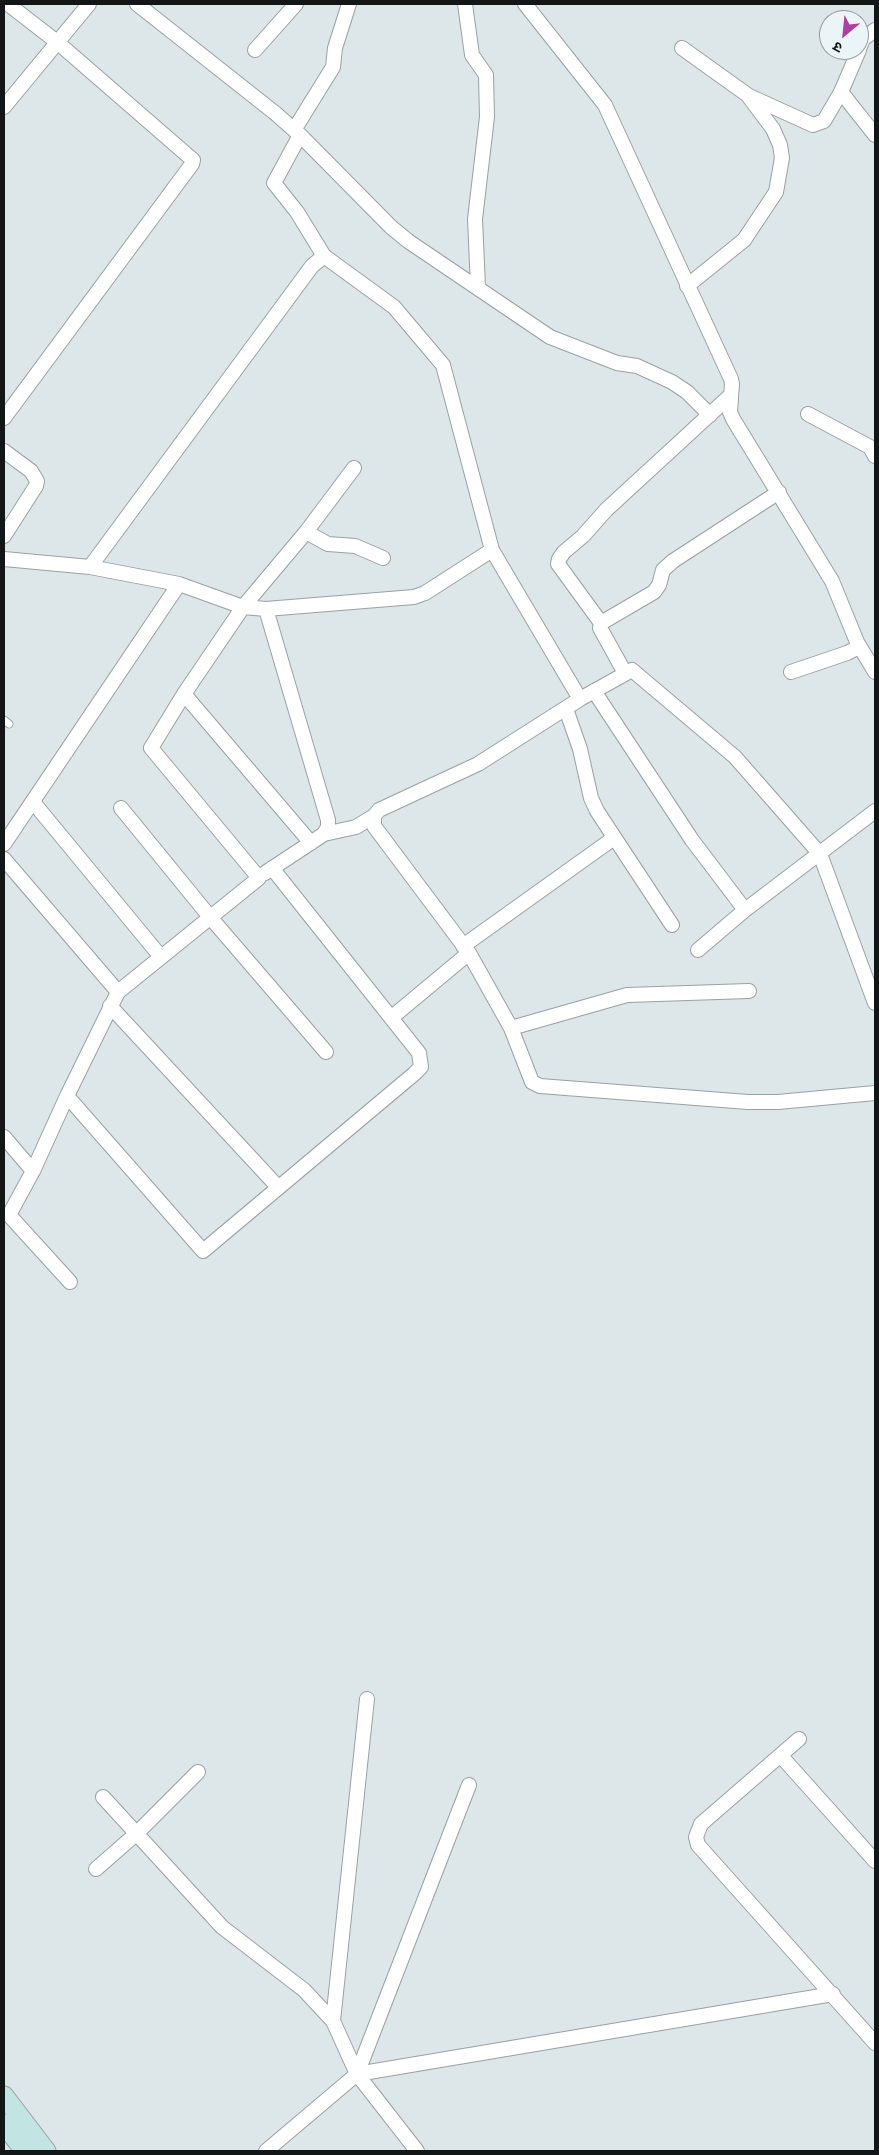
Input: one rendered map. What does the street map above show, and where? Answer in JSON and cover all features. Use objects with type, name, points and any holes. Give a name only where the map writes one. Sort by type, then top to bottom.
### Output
[{"type":"main road","points":[[4,2096],[46,2151]]},
{"type":"main road","points":[[4,2124],[25,2151]]},
{"type":"street","points":[[4,418],[194,160],[57,42],[8,4]]},
{"type":"street","points":[[4,108],[89,4]]},
{"type":"street","points":[[138,4],[297,132],[391,227],[408,241],[550,337],[617,363],[637,366],[672,382],[687,392],[710,415]]},
{"type":"street","points":[[256,50],[296,4]]},
{"type":"street","points":[[349,4],[335,48],[333,67],[297,132],[274,179],[274,183],[297,212],[324,256],[394,307],[443,365],[492,550],[580,699]]},
{"type":"street","points":[[465,4],[472,56],[486,75],[487,117],[475,218],[478,287]]},
{"type":"street","points":[[531,6],[605,105],[731,379],[730,412],[732,419],[779,492],[832,581],[860,647],[875,672]]},
{"type":"street","points":[[682,48],[749,96],[814,125],[824,121],[841,92],[855,60]]},
{"type":"street","points":[[841,92],[875,136]]},
{"type":"street","points":[[687,286],[744,240],[776,192],[782,158],[780,144],[773,129],[749,96]]},
{"type":"street","points":[[90,568],[312,266],[324,256]]},
{"type":"street","points":[[625,673],[600,628],[601,623],[558,564],[564,552],[583,536],[606,510],[731,395]]},
{"type":"street","points":[[808,414],[873,448]]},
{"type":"street","points":[[4,451],[31,471],[37,481],[36,486],[4,536]]},
{"type":"street","points":[[258,878],[151,751],[151,744],[243,607],[306,532],[354,468]]},
{"type":"street","points":[[601,623],[654,592],[659,585],[663,570],[673,561],[779,492]]},
{"type":"street","points":[[306,532],[328,544],[355,546],[383,558]]},
{"type":"street","points":[[4,560],[90,568],[179,584],[243,607],[266,609],[414,597],[425,593],[492,550]]},
{"type":"street","points":[[4,844],[179,584]]},
{"type":"street","points":[[266,609],[328,820],[328,827],[324,834]]},
{"type":"street","points":[[791,672],[860,647]]},
{"type":"street","points":[[70,1282],[7,1218],[33,1172],[67,1096],[118,992],[258,878],[324,834],[356,827],[374,816],[379,810],[478,764],[580,699],[632,670],[637,672],[736,757],[820,854],[875,1003]]},
{"type":"street","points":[[594,691],[692,840],[744,910]]},
{"type":"street","points":[[184,694],[311,843]]},
{"type":"street","points":[[566,709],[580,749],[591,798],[614,838],[672,925]]},
{"type":"street","points":[[33,802],[160,957]]},
{"type":"street","points":[[121,808],[210,917],[326,1052]]},
{"type":"street","points":[[698,950],[744,910],[875,811]]},
{"type":"street","points":[[374,816],[374,826],[466,950],[511,1028],[532,1082],[551,1088],[748,1102],[778,1102],[875,1093]]},
{"type":"street","points":[[391,1018],[466,950],[614,838]]},
{"type":"street","points":[[4,858],[118,992]]},
{"type":"street","points":[[67,1096],[203,1251],[414,1074],[420,1067],[419,1053],[272,868]]},
{"type":"street","points":[[511,1028],[628,995],[749,991]]},
{"type":"street","points":[[110,1006],[278,1187]]},
{"type":"street","points":[[4,1137],[33,1172]]},
{"type":"street","points":[[333,2022],[367,1699]]},
{"type":"street","points":[[799,1739],[701,1824],[696,1837],[698,1845],[875,2043]]},
{"type":"street","points":[[781,1756],[875,1861]]},
{"type":"street","points":[[96,1869],[136,1834],[198,1772]]},
{"type":"street","points":[[266,2151],[357,2074],[468,1785]]},
{"type":"street","points":[[103,1797],[222,1927],[304,1990],[333,2022],[357,2074],[417,2151]]},
{"type":"street","points":[[357,2074],[832,1994]]}]
